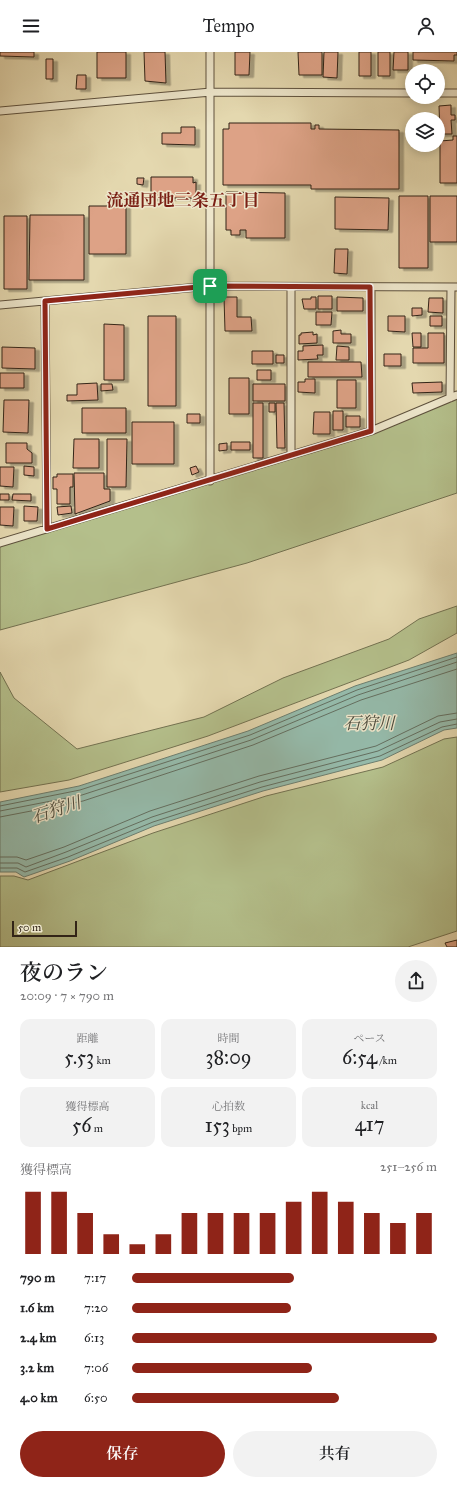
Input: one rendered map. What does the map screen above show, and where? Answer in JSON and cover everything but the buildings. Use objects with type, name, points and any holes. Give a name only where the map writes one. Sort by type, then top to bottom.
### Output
[{"type":"street","points":[[210,52],[210,481]]},
{"type":"street","points":[[0,112],[211,92],[405,93]]},
{"type":"street","points":[[445,93],[457,93]]},
{"type":"street","points":[[0,305],[210,286],[454,287],[454,396],[371,431],[210,481],[0,543]]},
{"type":"street","points":[[290,286],[291,455]]},
{"type":"street","points":[[370,287],[371,431]]},
{"type":"street","points":[[45,301],[47,529]]},
{"type":"green space","points":[[457,395],[457,493],[247,563],[0,630],[0,543],[371,431]]},
{"type":"green space","points":[[457,606],[457,633],[409,660],[208,736],[69,780],[0,792],[0,672],[14,698],[77,749],[204,717],[283,678],[389,639],[419,619]]},
{"type":"green space","points":[[457,737],[457,931],[408,947],[0,947],[0,876],[14,876],[28,880],[153,833],[266,796],[383,767],[444,739]]},
{"type":"water","name":"石狩川","points":[[457,653],[457,728],[444,730],[382,760],[263,791],[154,826],[70,861],[24,877],[16,872],[0,872],[0,802],[79,786],[248,731],[355,686]]},
{"type":"district","name":"流通団地三条五丁目","points":[[183,200]]},
{"type":"route","points":[[210,286],[370,287],[371,431],[210,481],[47,529],[45,301],[210,286]]}]
